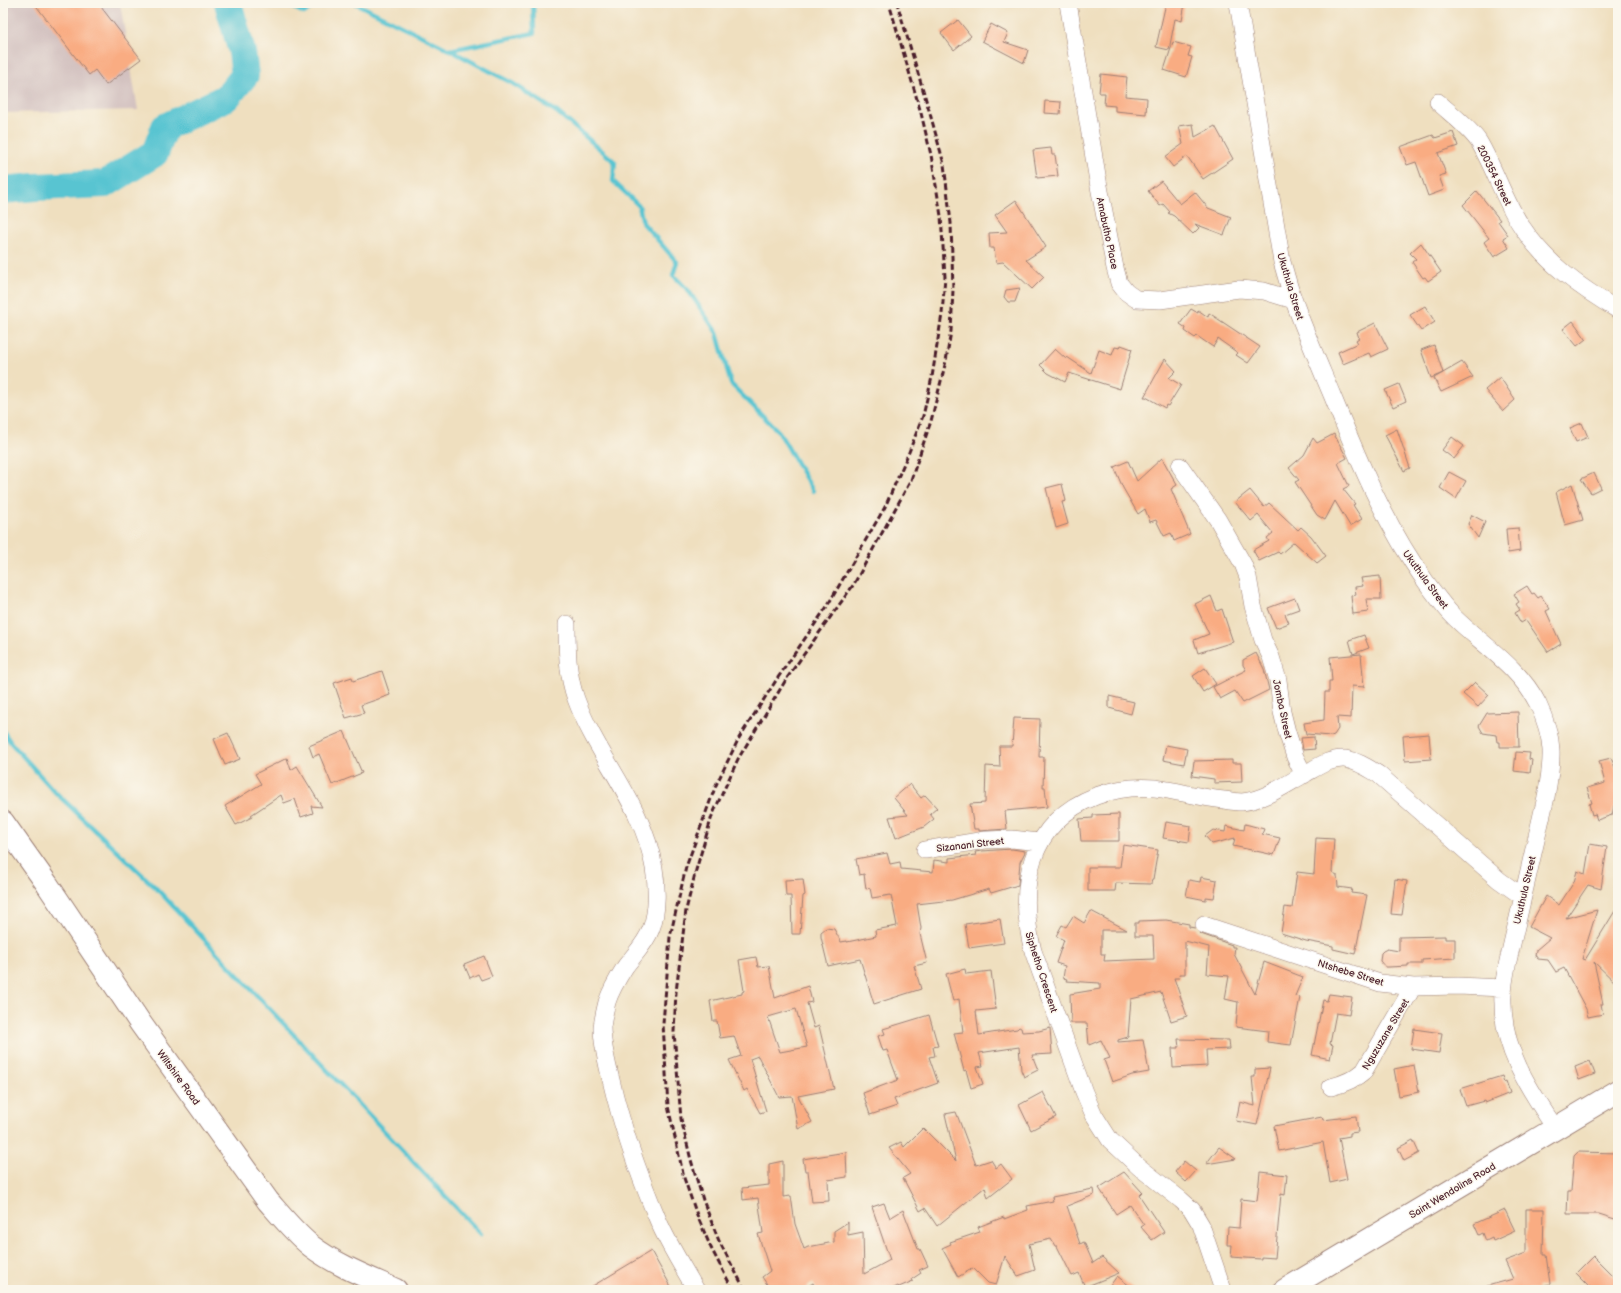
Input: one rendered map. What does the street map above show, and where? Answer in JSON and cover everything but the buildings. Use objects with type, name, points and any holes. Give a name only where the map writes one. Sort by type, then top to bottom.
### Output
[{"type":"street","name":"Amabutho Place","points":[[1068,3],[1098,181],[1119,283],[1126,292],[1136,299],[1160,300],[1239,289],[1264,291],[1293,300]]},
{"type":"street","name":"Ukuthula Street","points":[[1238,3],[1282,262],[1293,300],[1351,442],[1386,517],[1404,549],[1426,581],[1454,616],[1512,669],[1526,685],[1537,703],[1550,735],[1552,754],[1551,771],[1503,988],[1504,1021],[1510,1046],[1531,1091],[1555,1128]]},
{"type":"street","name":"200354 Street","points":[[1438,102],[1461,122],[1479,142],[1522,227],[1544,255],[1559,270],[1586,291],[1618,310]]},
{"type":"street","name":"Jomba Street","points":[[1180,466],[1218,520],[1243,564],[1248,577],[1253,606],[1263,640],[1278,680],[1282,712],[1287,732],[1295,757],[1304,775]]},
{"type":"street","points":[[567,624],[566,656],[576,699],[594,737],[641,823],[650,849],[656,892],[652,928],[643,944],[615,984],[608,1001],[602,1027],[604,1050],[625,1130],[647,1192],[659,1222],[696,1290]]},
{"type":"street","points":[[1304,775],[1333,760],[1344,759],[1360,763],[1378,774],[1499,880],[1523,897]]},
{"type":"street","name":"Siphetho Crescent","points":[[1222,1290],[1201,1225],[1192,1210],[1139,1167],[1110,1140],[1094,1115],[1084,1092],[1033,951],[1028,928],[1027,899],[1029,876],[1039,842],[1053,824],[1065,813],[1080,803],[1116,790],[1155,788],[1204,798],[1242,802],[1257,798],[1304,775]]},
{"type":"street","name":"Wiltshire Road","points":[[3,822],[47,884],[141,1024],[268,1201],[288,1224],[312,1246],[342,1266],[396,1290]]},
{"type":"street","name":"Sizanani Street","points":[[925,850],[985,840],[1012,839],[1039,842]]},
{"type":"street","name":"Ntshebe Street","points":[[1204,925],[1380,982],[1413,987],[1458,986],[1503,988]]},
{"type":"street","name":"Nguzuzane Street","points":[[1331,1087],[1346,1083],[1364,1072],[1413,987]]},
{"type":"street","name":"Saint Wendolins Road","points":[[1286,1290],[1618,1091]]},
{"type":"shaded area","points":[[3,3],[120,3],[138,110],[3,113]]},
{"type":"waterway","points":[[3,190],[105,184],[155,153],[165,127],[227,97],[245,75],[242,52],[228,3]]},
{"type":"waterway","points":[[285,3],[304,13],[318,3]]},
{"type":"waterway","points":[[355,3],[450,50],[512,83],[557,112],[615,162],[613,181],[639,206],[643,223],[677,262],[673,275],[688,290],[717,333],[731,384],[779,432],[813,491]]},
{"type":"waterway","points":[[450,50],[534,33],[533,3]]},
{"type":"waterway","points":[[3,731],[11,743],[54,791],[156,888],[481,1234]]},
{"type":"railway","points":[[733,1290],[711,1248],[697,1215],[684,1178],[668,1106],[663,1024],[670,937],[686,867],[716,785],[739,738],[777,679],[826,608],[885,507],[923,416],[932,377],[942,314],[945,277],[941,216],[931,155],[921,113],[889,3]]},
{"type":"railway","points":[[745,1290],[719,1241],[703,1200],[681,1119],[674,1032],[676,992],[686,910],[712,816],[738,759],[787,678],[854,584],[911,480],[931,421],[946,361],[951,331],[953,290],[951,223],[944,164],[897,3]]}]
